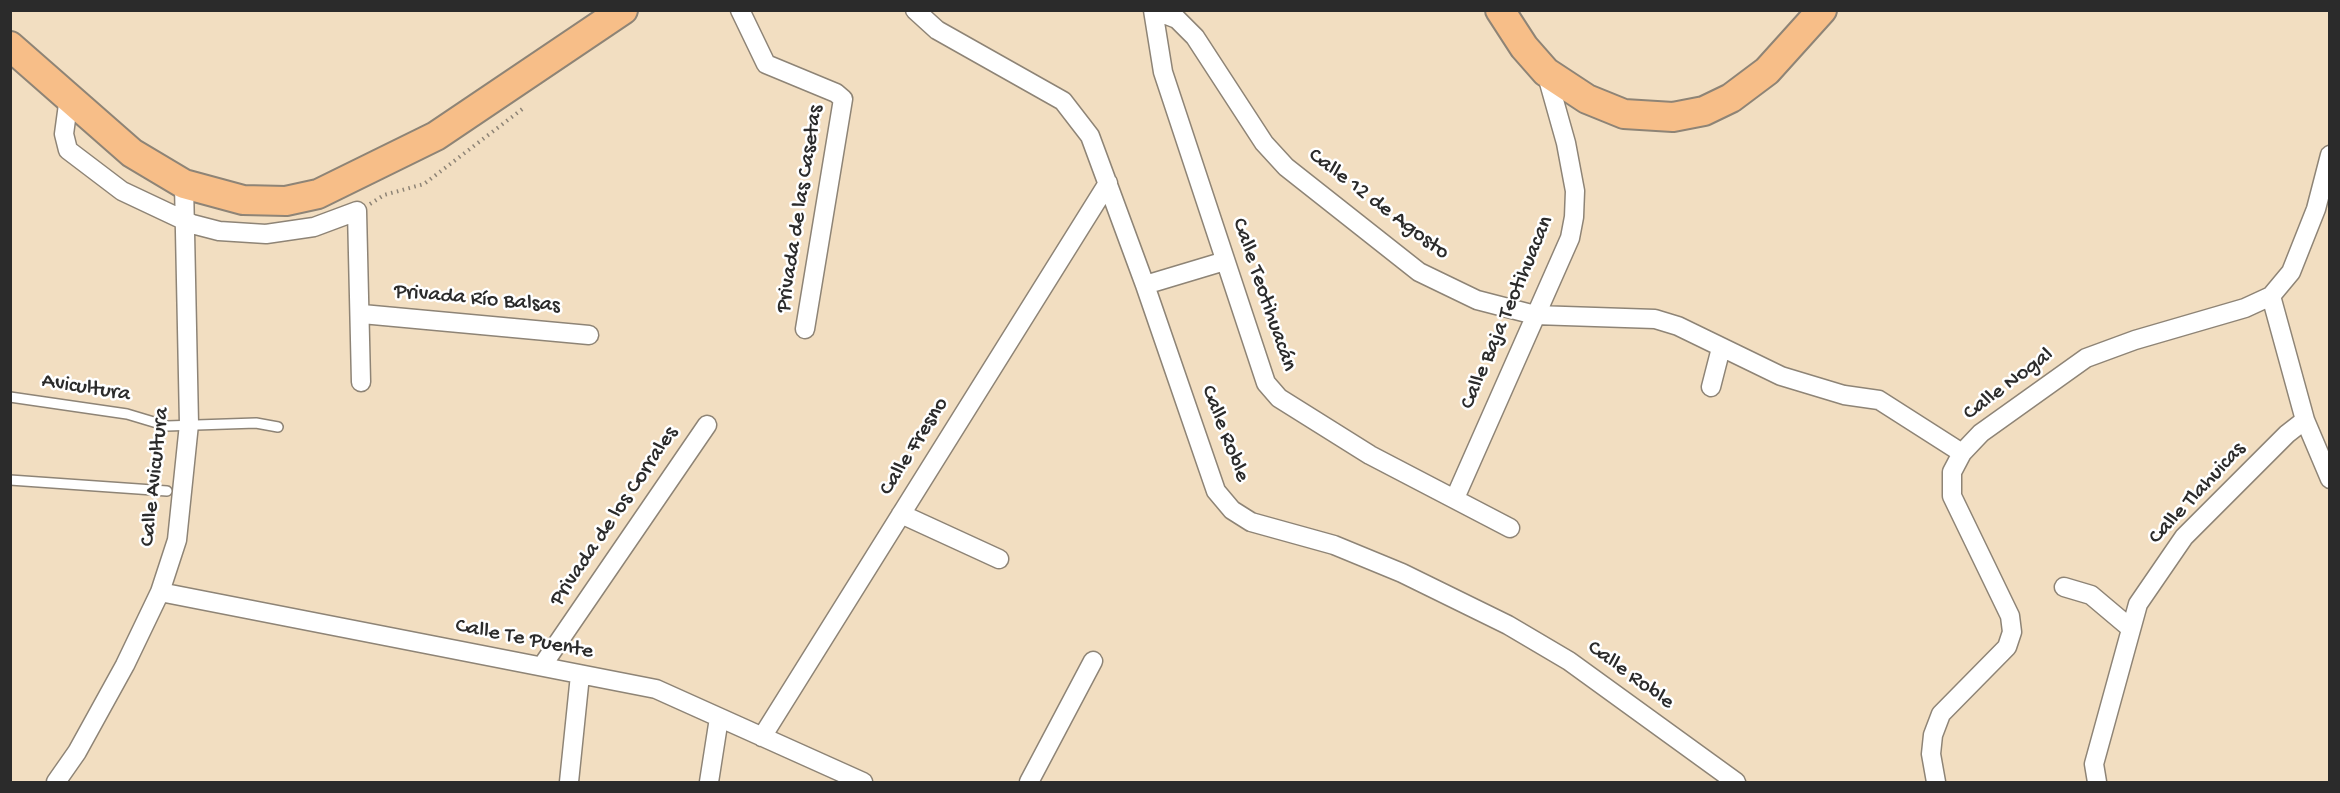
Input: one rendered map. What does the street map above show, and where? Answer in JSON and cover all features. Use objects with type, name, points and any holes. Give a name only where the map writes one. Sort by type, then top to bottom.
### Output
[{"type":"main road","points":[[10,46],[132,153],[184,184],[243,200],[286,201],[318,194],[436,136],[623,10]]},
{"type":"main road","points":[[1500,10],[1524,48],[1546,72],[1587,99],[1624,114],[1673,117],[1704,111],[1731,98],[1767,70],[1822,10]]},
{"type":"street","name":"Privada de las Casetas","points":[[740,10],[755,47],[766,64],[836,93],[843,99],[805,328]]},
{"type":"street","name":"Calle Roble","points":[[915,10],[937,30],[1063,101],[1090,136],[1145,285],[1215,491],[1232,510],[1251,522],[1334,545],[1402,573],[1508,625],[1569,662],[1736,783]]},
{"type":"street","name":"Calle Teotihuacán","points":[[1154,10],[1163,72],[1266,383],[1279,398],[1370,455],[1510,528]]},
{"type":"street","name":"Calle 12 de Agosto","points":[[1154,10],[1177,19],[1195,37],[1264,143],[1286,167],[1419,272],[1477,300],[1535,315],[1655,319],[1678,326],[1781,376],[1844,395],[1879,400],[1962,453]]},
{"type":"street","name":"Calle Baja Teotihuacan","points":[[1455,498],[1569,238],[1574,217],[1575,191],[1566,143],[1546,72]]},
{"type":"street","points":[[69,97],[64,134],[68,150],[122,191],[183,220],[219,231],[266,234],[314,227],[357,211],[362,314],[361,382]]},
{"type":"street","points":[[2330,156],[2316,209],[2291,272],[2271,296],[2305,420],[2330,480]]},
{"type":"street","name":"Calle Fresno","points":[[762,737],[1108,183]]},
{"type":"street","name":"Calle Avicultura","points":[[56,783],[77,752],[125,665],[160,592],[177,540],[189,424],[184,184]]},
{"type":"street","points":[[1145,285],[1225,261]]},
{"type":"street","name":"Calle Nogal","points":[[1936,783],[1931,754],[1933,735],[1941,714],[2007,647],[2012,632],[2010,616],[1952,496],[1952,472],[1962,453],[1981,433],[2086,358],[2135,340],[2245,308],[2271,296]]},
{"type":"street","name":"Privada Río Balsas","points":[[362,314],[589,335]]},
{"type":"street","points":[[1711,387],[1721,348]]},
{"type":"street","name":"Calle Tlahuicas","points":[[2097,783],[2094,764],[2129,627],[2138,604],[2184,537],[2287,434],[2305,420]]},
{"type":"street","name":"Privada de los Corrales","points":[[542,666],[706,425]]},
{"type":"street","points":[[901,514],[999,559]]},
{"type":"street","points":[[2064,587],[2091,594],[2129,627]]},
{"type":"street","name":"Calle Te Puente","points":[[160,592],[656,689],[863,783]]},
{"type":"street","points":[[1029,783],[1093,661]]},
{"type":"street","points":[[569,783],[580,675]]},
{"type":"street","points":[[709,783],[719,718]]},
{"type":"lane","name":"Avicultura","points":[[10,397],[127,414],[167,426],[256,423],[278,427]]},
{"type":"lane","points":[[10,480],[167,491]]}]
